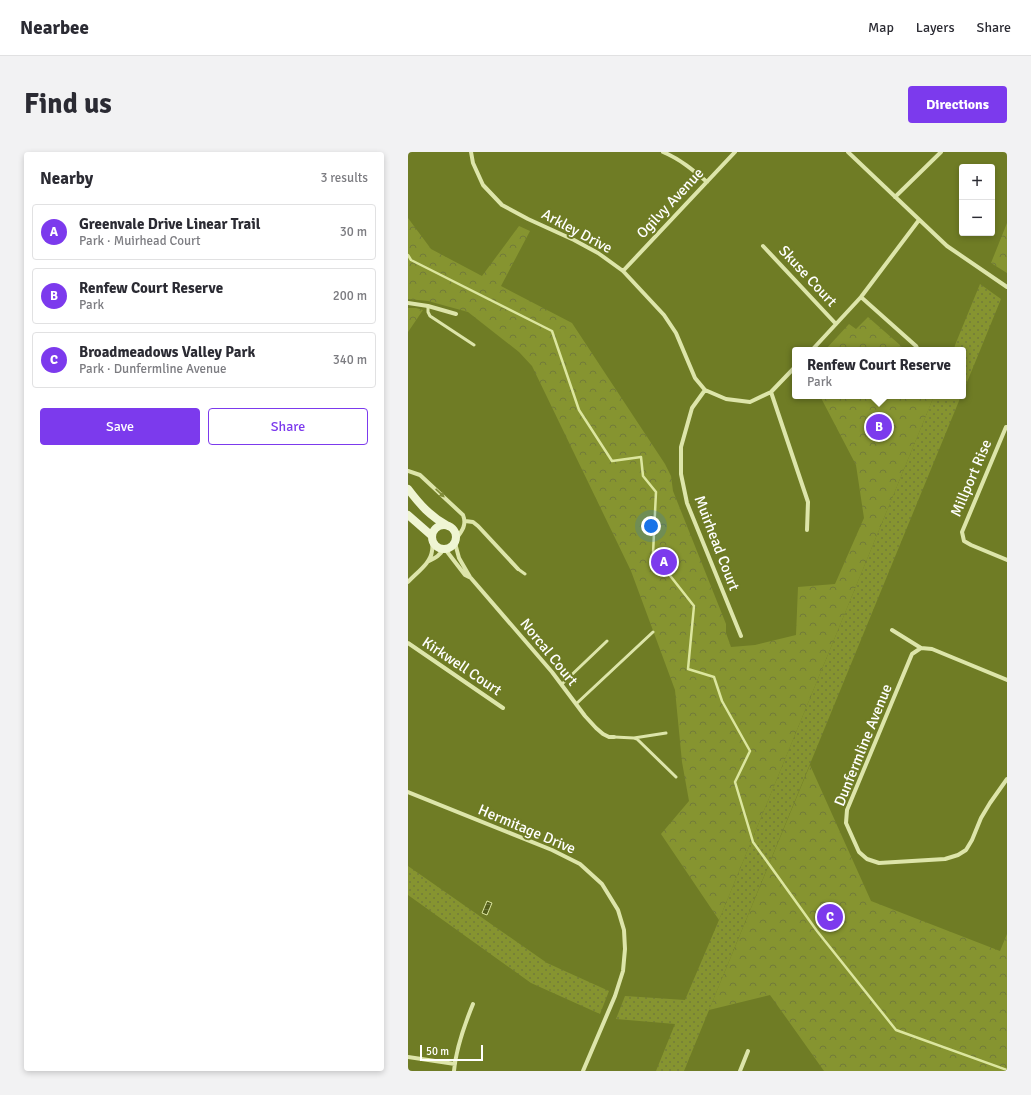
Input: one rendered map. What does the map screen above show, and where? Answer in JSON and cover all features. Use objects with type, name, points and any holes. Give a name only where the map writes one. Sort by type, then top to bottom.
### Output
[{"type":"street","name":"Arkley Drive","points":[[470,152],[473,163],[483,185],[502,205],[598,253],[623,271],[664,315],[676,333],[695,378],[705,390]]},
{"type":"street","points":[[663,152],[680,161],[707,182]]},
{"type":"street","name":"Ogilvy Avenue","points":[[623,271],[735,152]]},
{"type":"street","points":[[848,152],[947,246],[1007,287]]},
{"type":"street","points":[[895,197],[941,152]]},
{"type":"street","points":[[815,347],[861,296],[919,220]]},
{"type":"street","name":"Skuse Court","points":[[763,246],[836,324]]},
{"type":"street","points":[[861,296],[916,347]]},
{"type":"street","points":[[408,304],[428,306],[456,314]]},
{"type":"street","points":[[705,390],[726,399],[750,402],[771,392],[792,370]]},
{"type":"street","name":"Muirhead Court","points":[[705,390],[692,408],[681,448],[681,474],[687,503],[741,636]]},
{"type":"street","points":[[771,392],[808,502],[807,530]]},
{"type":"street","name":"Millport Rise","points":[[1002,422],[1006,427],[962,532],[964,541],[1007,560]]},
{"type":"street","points":[[408,471],[420,475],[463,515],[465,521],[464,527],[457,539],[449,548],[444,549],[442,553],[427,562]]},
{"type":"street","points":[[408,489],[429,513],[456,533],[457,539]]},
{"type":"street","points":[[408,515],[432,537],[433,542],[436,545],[444,549]]},
{"type":"street","points":[[465,521],[472,522],[478,526],[518,569]]},
{"type":"street","points":[[408,582],[431,557],[432,537],[435,529],[445,525],[451,528]]},
{"type":"street","name":"Norcal Court","points":[[457,539],[458,558],[470,577],[538,655],[596,728],[603,734],[609,737],[614,737]]},
{"type":"street","name":"Norcal Court","points":[[444,549],[465,575],[470,577]]},
{"type":"street","points":[[892,630],[920,648],[932,649],[1007,680]]},
{"type":"street","name":"Kirkwell Court","points":[[408,643],[503,708]]},
{"type":"street","name":"Dunfermline Avenue","points":[[920,648],[912,654],[847,810],[846,824],[859,852],[867,859],[879,862],[945,860],[958,855],[966,850],[981,818],[1007,779]]},
{"type":"street","name":"Hermitage Drive","points":[[408,792],[552,850],[580,864],[602,884],[618,910],[624,930],[626,949],[623,971],[583,1071]]},
{"type":"street","points":[[454,1071],[463,1031],[473,1004]]},
{"type":"street","points":[[740,1071],[748,1051]]},
{"type":"street","points":[[408,1057],[455,1064]]},
{"type":"lane","points":[[428,306],[430,316],[474,345]]},
{"type":"lane","points":[[518,569],[525,574]]},
{"type":"lane","points":[[576,704],[653,632]]},
{"type":"lane","points":[[562,684],[606,641]]},
{"type":"lane","points":[[614,737],[634,738],[666,733]]},
{"type":"lane","points":[[634,738],[676,777]]},
{"type":"green space","points":[[408,218],[431,249],[482,276],[519,226],[530,231],[501,286],[572,323],[665,464],[671,476],[673,491],[726,624],[726,633],[731,647],[755,645],[796,635],[798,587],[835,584],[864,518],[856,465],[822,399],[933,399],[719,920],[661,834],[689,801],[682,762],[675,690],[631,571],[532,366],[519,352],[468,312],[428,301],[408,299]]},
{"type":"green space","points":[[1007,223],[1007,273],[991,263]]},
{"type":"green space","points":[[980,284],[1001,299],[966,385],[966,347],[954,347]]},
{"type":"green space","points":[[408,308],[423,310],[408,332]]},
{"type":"green space","points":[[868,317],[902,347],[828,347],[849,324],[856,329]]},
{"type":"green space","points":[[933,399],[960,399],[684,1071],[656,1071],[675,1024],[616,1019],[625,996],[685,1000]]},
{"type":"green space","points":[[810,765],[871,901],[1000,951],[1007,934],[1007,1071],[824,1071],[770,995],[709,1010]]},
{"type":"green space","points":[[408,866],[547,963],[609,991],[600,1014],[531,983],[408,895]]},
{"type":"shaded area","points":[[487,901],[492,903],[487,915],[482,913]]},
{"type":"waterway","points":[[408,255],[411,260],[552,331],[579,410],[612,461],[641,457],[643,476],[656,492],[653,554],[694,606],[688,669],[714,677],[722,701],[750,751],[735,782],[753,842],[817,931],[896,1030],[1007,1070]]},
{"type":"place","name":"Renfew Court Reserve","points":[[879,427]]},
{"type":"place","name":"Greenvale Drive Linear Trail","points":[[664,562]]},
{"type":"place","name":"Broadmeadows Valley Park","points":[[830,917]]}]
